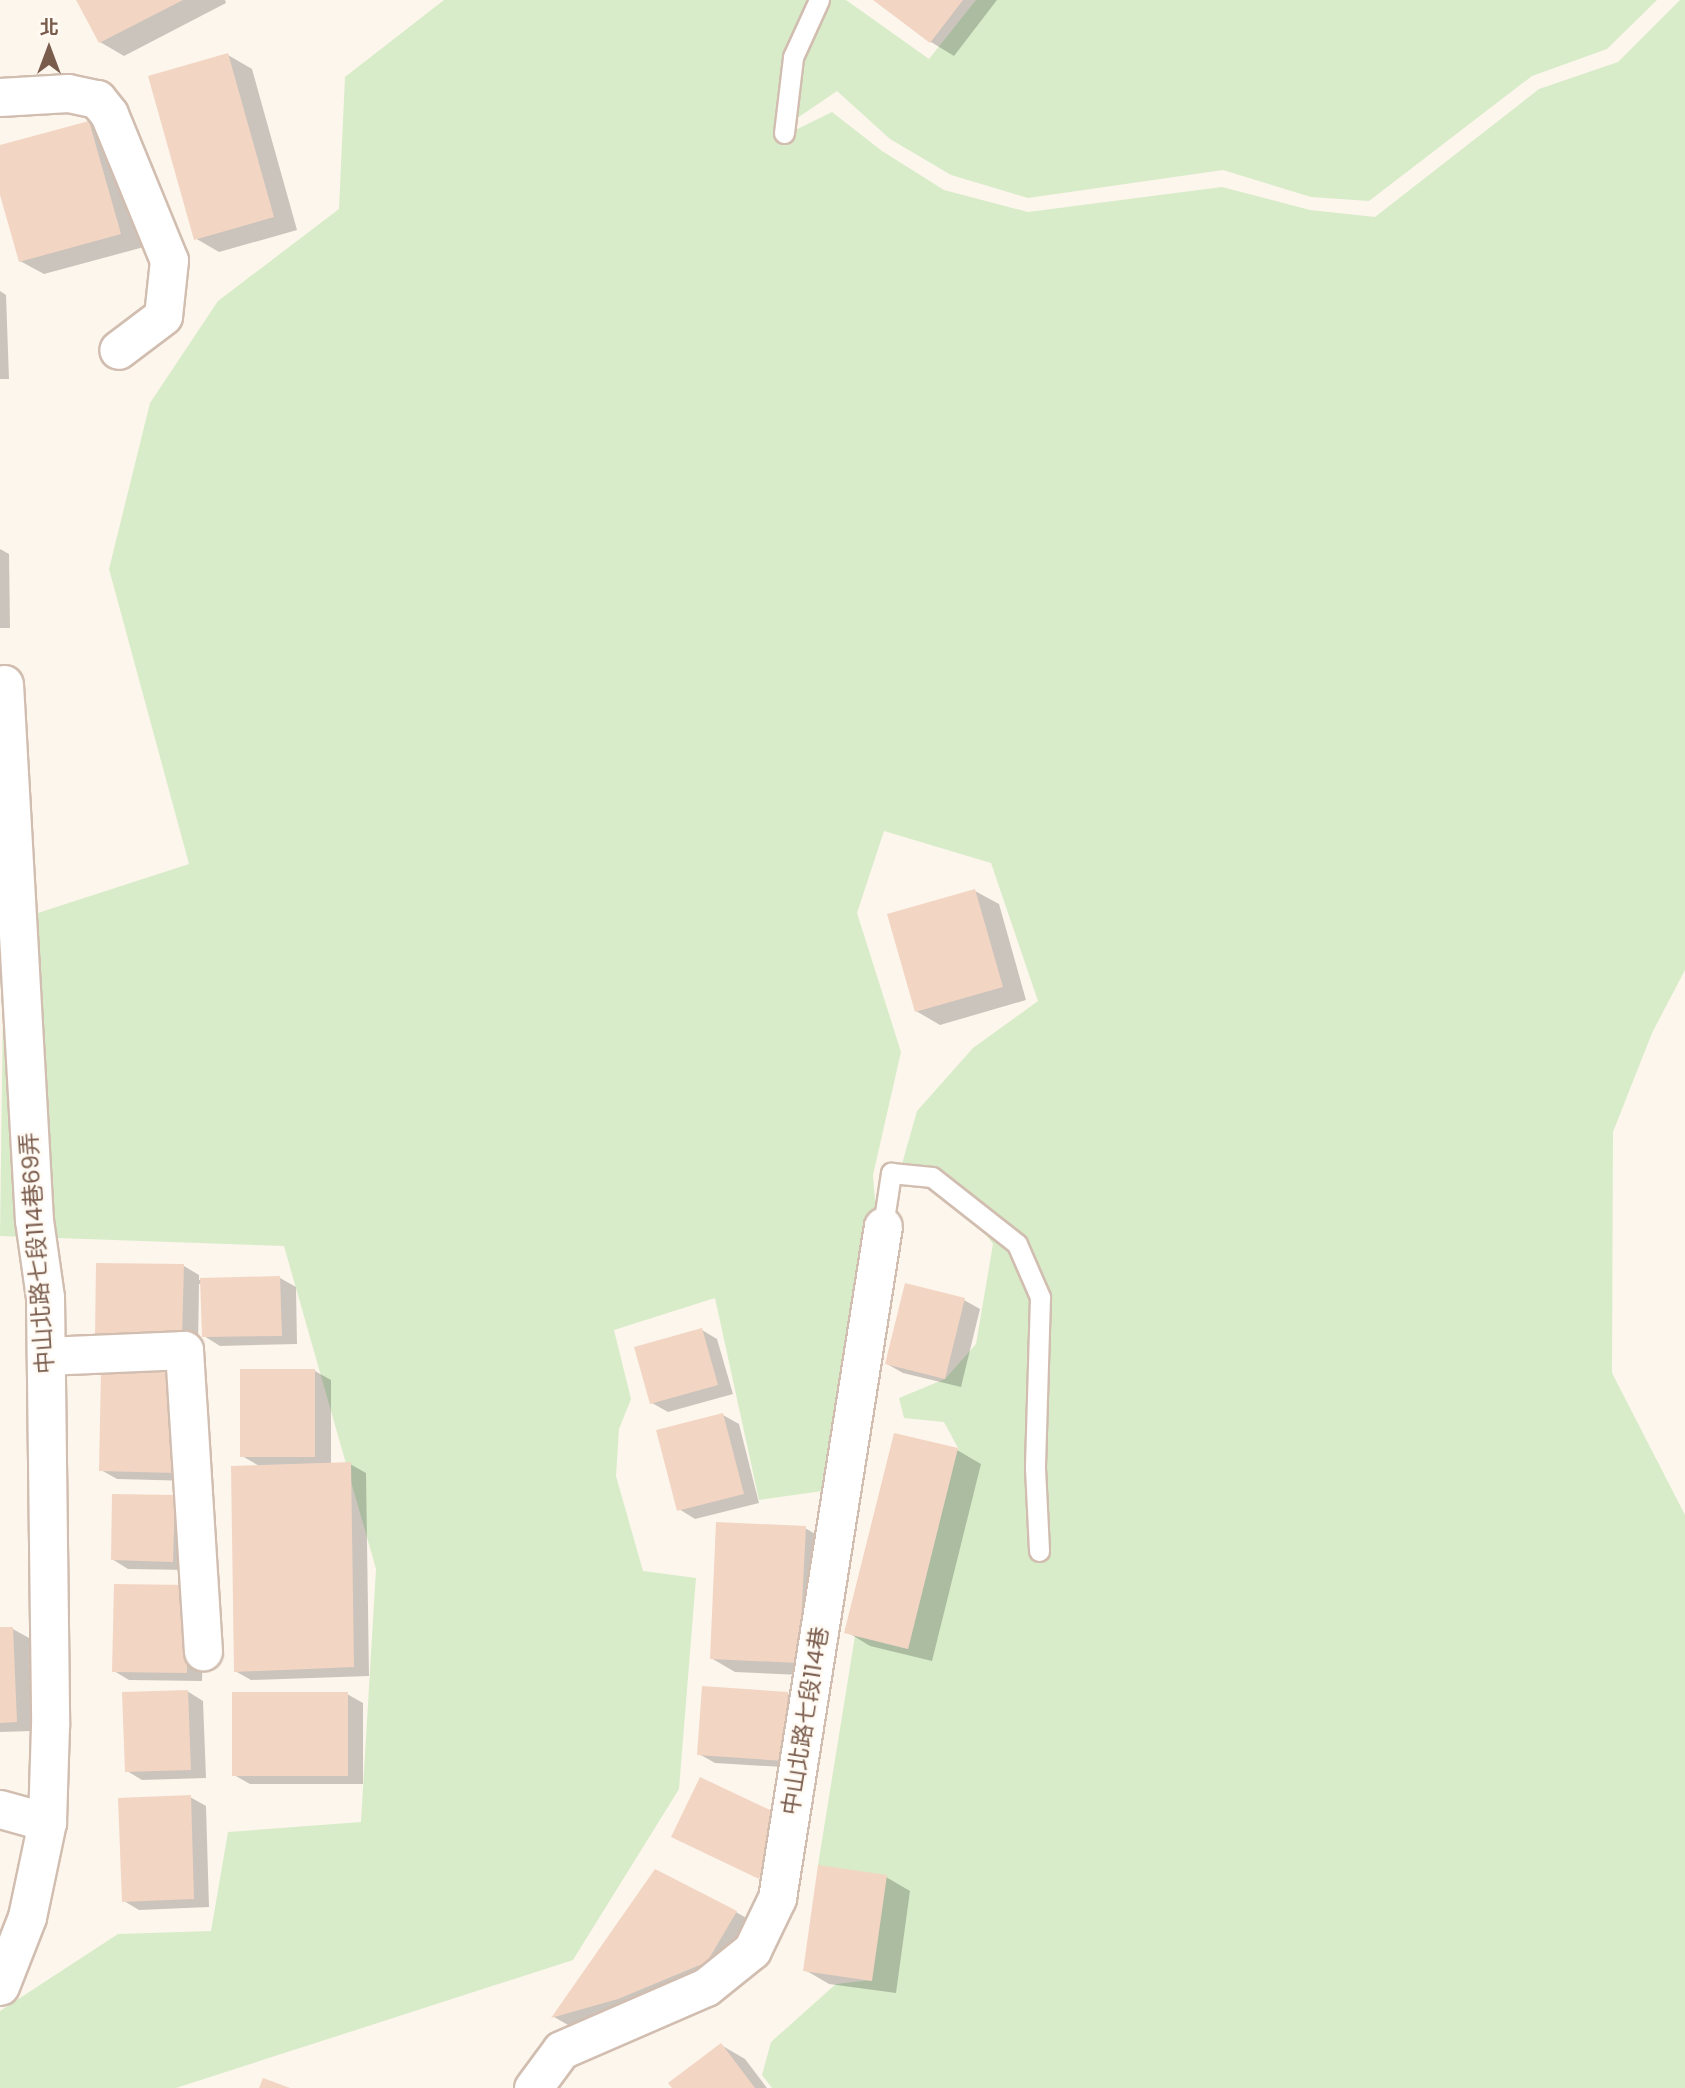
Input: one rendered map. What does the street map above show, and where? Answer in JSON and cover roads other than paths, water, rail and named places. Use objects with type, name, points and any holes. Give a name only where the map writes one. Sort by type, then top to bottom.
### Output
[{"type":"street","points":[[0,97],[68,93],[97,99],[109,114],[169,260],[163,316],[118,350]]},
{"type":"street","name":"中山北路七段114巷69弄","points":[[4,684],[34,1220],[45,1297],[50,1726],[47,1822]]},
{"type":"street","name":"中山北路七段114巷","points":[[533,2088],[561,2050],[706,1987],[752,1950],[777,1898],[883,1226]]},
{"type":"street","points":[[46,1356],[184,1350],[203,1651]]},
{"type":"street","points":[[0,1810],[47,1822],[27,1917],[0,1986]]},
{"type":"lane","points":[[784,133],[793,57],[819,0]]},
{"type":"lane","points":[[883,1226],[891,1173],[932,1177],[1017,1244],[1040,1297],[1035,1468],[1039,1551]]}]
